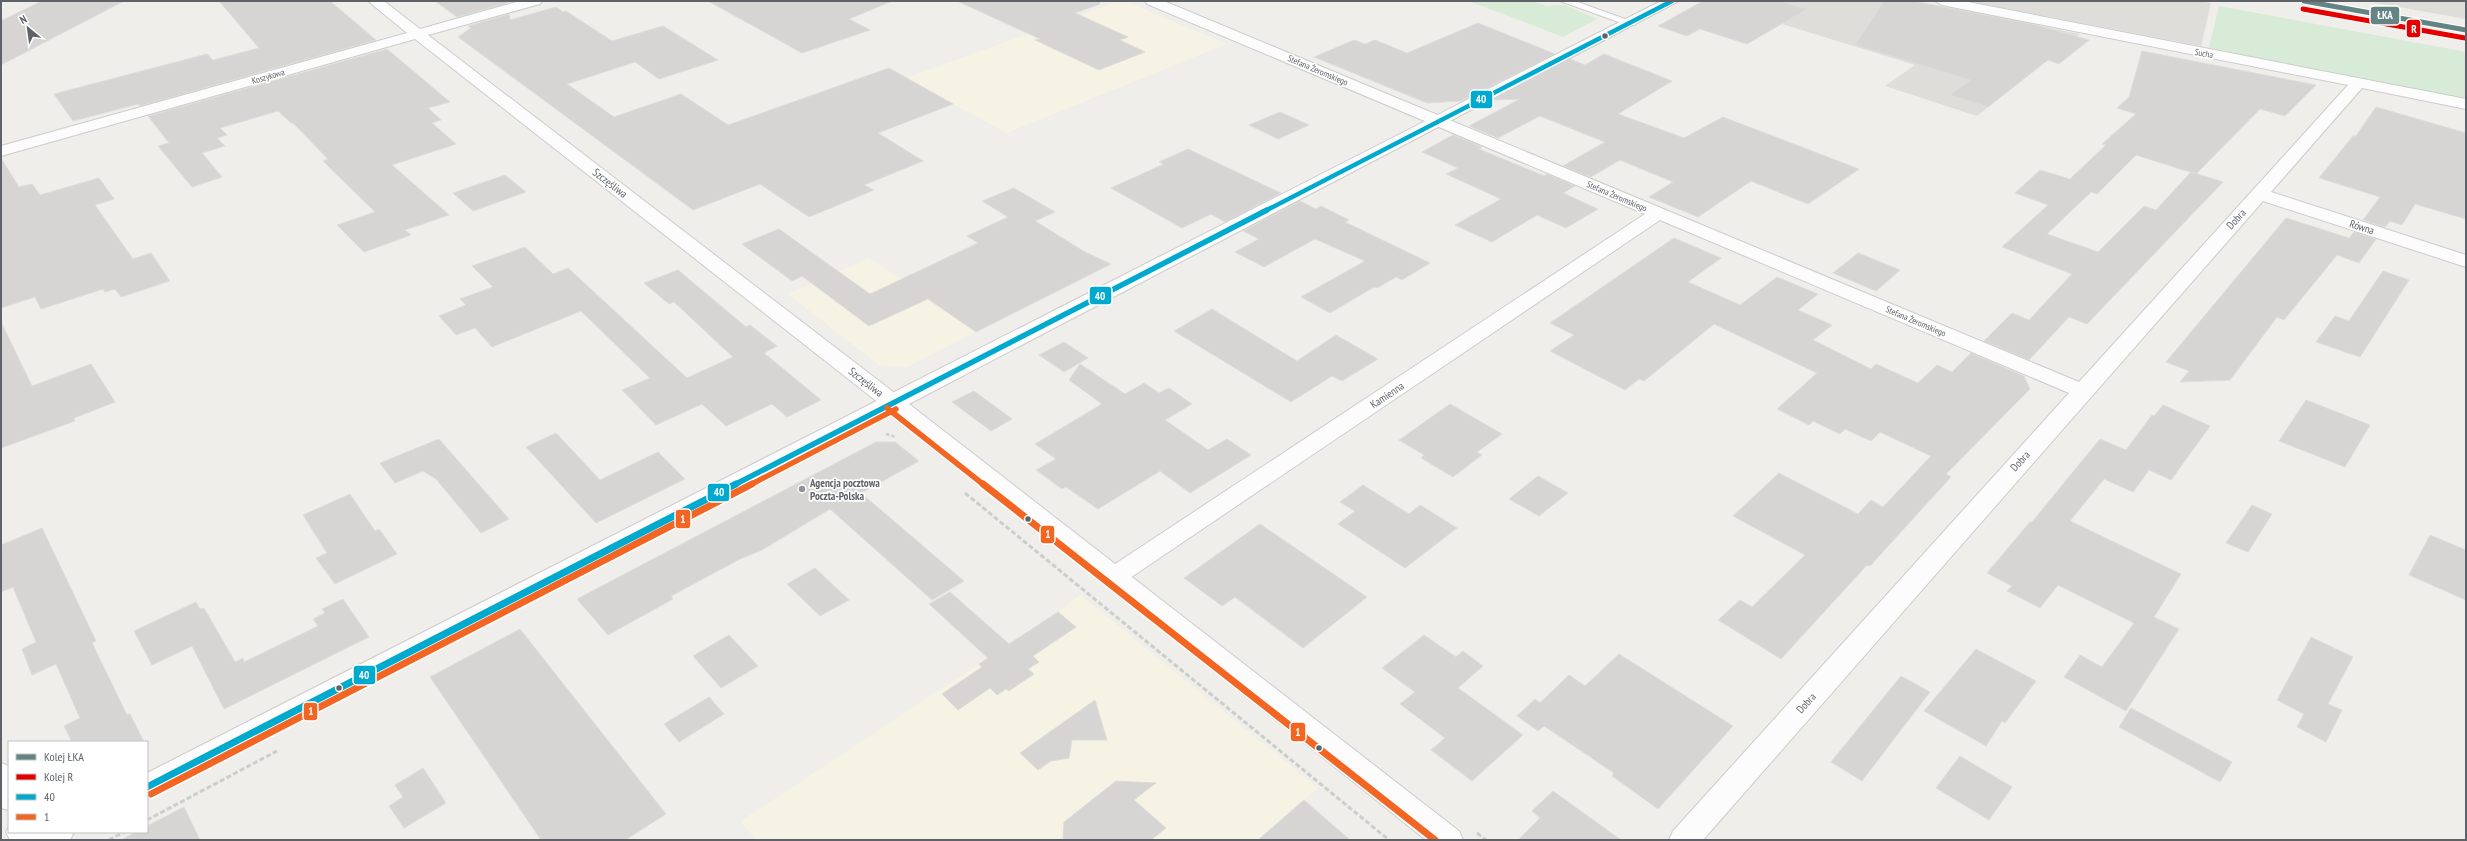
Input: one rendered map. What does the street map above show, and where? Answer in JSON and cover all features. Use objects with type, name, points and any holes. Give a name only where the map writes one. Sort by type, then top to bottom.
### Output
[{"type":"street","name":"Szczęśliwa","points":[[376,1],[1115,576],[1448,840]]},
{"type":"street","name":"Koszykowa","points":[[1,151],[535,1]]},
{"type":"street","name":"Stefana Żeromskiego","points":[[1152,1],[2082,391]]},
{"type":"street","points":[[1635,20],[1649,1]]},
{"type":"street","points":[[148,786],[1672,1]]},
{"type":"street","name":"Sucha","points":[[1942,1],[2466,104]]},
{"type":"street","name":"Dobra","points":[[1684,840],[2082,391],[2358,83]]},
{"type":"street","name":"Równa","points":[[2259,194],[2466,261]]},
{"type":"street","name":"Kamienna","points":[[1115,576],[1659,213]]},
{"type":"street","points":[[1,775],[8,795]]},
{"type":"street","points":[[43,840],[57,833]]},
{"type":"lane","points":[[1565,1],[1584,4],[1635,20]]},
{"type":"path","points":[[960,489],[1389,840]]},
{"type":"path","points":[[109,840],[122,833]]},
{"type":"shaded area","points":[[1119,1],[1125,1],[1226,44],[1007,133],[906,78]]},
{"type":"shaded area","points":[[1708,1],[1913,1],[2080,34],[1977,116],[1885,86],[1915,65]]},
{"type":"shaded area","points":[[1967,1],[2198,1],[2211,3],[2201,46]]},
{"type":"shaded area","points":[[2365,1],[2466,1],[2466,19]]},
{"type":"shaded area","points":[[869,258],[976,332],[907,367],[879,365],[788,294]]},
{"type":"shaded area","points":[[1080,595],[1318,788],[1258,840],[756,840],[741,821],[1058,612]]},
{"type":"green space","points":[[1469,1],[1532,1],[1547,6],[1565,5],[1597,19],[1563,37]]},
{"type":"green space","points":[[2219,6],[2466,52],[2466,99],[2209,48]]},
{"type":"building","points":[[42,1],[124,1],[1,65],[1,21]]},
{"type":"building","points":[[219,1],[330,1],[376,40],[140,106],[138,104],[73,121],[54,94],[207,54],[213,60],[259,48]]},
{"type":"building","points":[[435,1],[507,1],[508,3],[457,17]]},
{"type":"building","points":[[708,1],[892,1],[849,19],[870,30],[802,53]]},
{"type":"building","points":[[957,1],[1099,1],[1100,4],[1075,13],[1128,37],[1120,40],[1145,52],[1099,70],[1035,40],[1040,39]]},
{"type":"building","points":[[1703,1],[1779,1],[1807,9],[1747,44],[1700,29],[1687,36],[1658,26]]},
{"type":"building","points":[[1884,1],[1913,1],[2037,25],[2089,40],[2059,64],[2048,60],[1988,107],[1950,95],[1970,80],[1855,45]]},
{"type":"building","points":[[556,7],[563,12],[566,11],[612,41],[663,26],[718,60],[659,79],[635,62],[567,84],[614,117],[681,94],[728,125],[889,68],[953,104],[878,133],[923,161],[864,185],[874,190],[809,217],[760,184],[693,210],[458,37],[471,28],[468,26],[509,14],[510,20]]},
{"type":"building","points":[[1478,23],[1555,54],[1461,101],[1427,103],[1314,57],[1354,40],[1365,44],[1375,40],[1407,53]]},
{"type":"building","points":[[387,49],[450,102],[428,108],[441,120],[432,123],[456,144],[392,165],[449,215],[405,230],[411,235],[364,252],[337,225],[375,212],[323,161],[328,159],[293,123],[291,123],[278,111],[220,128],[227,135],[217,138],[225,146],[202,153],[222,177],[192,187],[158,146],[169,143],[148,116]]},
{"type":"building","points":[[2142,51],[2316,85],[2285,116],[2260,109],[2196,174],[2223,182],[2087,324],[2069,317],[2029,360],[1984,341],[2012,313],[2029,320],[2072,274],[2002,247],[2048,205],[2015,193],[2040,170],[2070,179],[2106,145],[2102,144],[2136,114],[2117,108],[2129,97]],"holes":[[[2136,155],[2191,172],[2156,210],[2144,206],[2098,252],[2047,234],[2091,192],[2097,194]]]},
{"type":"building","points":[[1604,54],[1672,81],[1618,114],[1684,138],[1723,117],[1859,169],[1808,204],[1751,181],[1698,217],[1649,197],[1673,182],[1620,160],[1591,177],[1563,166],[1605,142],[1540,116],[1498,138],[1469,126],[1520,99],[1493,100],[1570,59],[1585,65]]},
{"type":"building","points":[[2376,107],[2466,133],[2466,219],[2415,204],[2402,225],[2390,221],[2385,227],[2363,220],[2380,197],[2319,178],[2353,136],[2356,136]]},
{"type":"building","points":[[1280,112],[1309,125],[1278,139],[1249,125]]},
{"type":"building","points":[[1453,135],[1482,147],[1479,149],[1544,176],[1547,174],[1575,186],[1563,193],[1598,209],[1566,228],[1537,215],[1492,242],[1455,225],[1501,199],[1446,174],[1458,168],[1422,152]]},
{"type":"building","points":[[1188,149],[1281,193],[1225,222],[1211,214],[1182,228],[1111,188],[1164,164],[1159,162]]},
{"type":"building","points":[[1,158],[19,187],[32,184],[40,195],[99,178],[114,199],[95,205],[133,259],[151,253],[170,281],[121,297],[115,289],[105,292],[103,289],[41,309],[35,297],[1,308]]},
{"type":"building","points":[[505,175],[526,192],[473,211],[453,193]]},
{"type":"building","points":[[1014,188],[1055,212],[1035,221],[1085,252],[1111,264],[976,332],[928,299],[869,326],[802,276],[792,281],[742,244],[779,229],[870,294],[978,243],[967,236],[1008,217],[982,201]]},
{"type":"building","points":[[1300,201],[1316,209],[1321,206],[1349,220],[1345,222],[1430,263],[1402,280],[1396,277],[1377,288],[1374,287],[1330,313],[1301,297],[1365,261],[1315,239],[1264,267],[1235,252],[1259,239],[1243,231]]},
{"type":"building","points":[[2286,218],[2349,238],[2354,232],[2376,239],[2359,263],[2337,255],[2284,320],[2277,317],[2230,380],[2180,382],[2189,371],[2166,362]]},
{"type":"building","points":[[1674,238],[1721,258],[1688,282],[1740,305],[1777,277],[1818,294],[1798,310],[1832,325],[1813,340],[1871,369],[1876,364],[1918,383],[1937,365],[1952,372],[1971,353],[2024,376],[2030,389],[1946,474],[1951,477],[1870,566],[1867,565],[1781,659],[1718,620],[1740,600],[1752,607],[1805,555],[1733,516],[1779,473],[1858,514],[1871,500],[1883,507],[1931,456],[1880,432],[1871,441],[1845,429],[1840,434],[1813,421],[1809,425],[1777,409],[1817,373],[1714,324],[1644,381],[1639,379],[1625,390],[1550,351],[1574,335],[1550,323]]},
{"type":"building","points":[[525,247],[553,274],[568,268],[687,378],[733,357],[674,302],[669,304],[644,283],[678,270],[746,327],[750,325],[777,346],[764,353],[821,400],[787,417],[772,404],[726,426],[702,404],[656,425],[622,390],[650,378],[581,311],[492,347],[475,328],[456,335],[439,316],[466,305],[460,299],[493,287],[472,266]]},
{"type":"building","points":[[1858,253],[1900,270],[1876,291],[1833,273]]},
{"type":"building","points":[[2383,271],[2409,280],[2360,357],[2316,342],[2335,316],[2349,321]]},
{"type":"building","points":[[1212,309],[1297,361],[1336,335],[1378,359],[1342,381],[1332,376],[1291,402],[1174,331]]},
{"type":"building","points":[[1,322],[32,386],[91,364],[115,402],[74,418],[75,421],[1,448]]},
{"type":"building","points":[[1064,342],[1088,358],[1064,372],[1039,355]]},
{"type":"building","points":[[1080,364],[1125,394],[1144,383],[1159,393],[1169,388],[1192,404],[1165,420],[1208,450],[1227,439],[1251,455],[1190,493],[1160,471],[1098,509],[1066,487],[1062,489],[1036,470],[1056,459],[1035,444],[1102,404],[1069,380]]},
{"type":"building","points":[[974,391],[1012,419],[991,431],[952,402]]},
{"type":"building","points":[[2306,400],[2370,425],[2345,467],[2279,441]]},
{"type":"building","points":[[1450,404],[1502,434],[1477,452],[1482,455],[1453,477],[1421,458],[1424,455],[1399,440]]},
{"type":"building","points":[[2163,405],[2210,426],[2171,480],[2149,470],[2133,492],[2104,479],[2070,521],[2181,574],[2154,617],[2179,629],[2126,711],[2064,677],[2080,655],[2102,667],[2134,623],[2058,585],[2040,608],[2007,591],[2012,586],[1987,573],[2030,522],[2032,522],[2100,439],[2126,450],[2152,415],[2154,416]]},
{"type":"building","points":[[556,433],[600,480],[658,452],[685,479],[596,523],[526,447]]},
{"type":"building","points":[[439,439],[509,519],[481,533],[436,479],[423,471],[395,483],[380,463]]},
{"type":"building","points":[[876,442],[895,442],[919,461],[861,493],[964,581],[932,600],[830,509],[762,550],[740,559],[671,596],[673,599],[608,635],[577,599]]},
{"type":"building","points":[[1538,476],[1568,493],[1539,516],[1509,499]]},
{"type":"building","points":[[1363,485],[1409,514],[1420,505],[1457,528],[1405,568],[1338,524],[1355,511],[1340,502]]},
{"type":"building","points":[[350,494],[375,531],[379,529],[397,554],[335,584],[316,558],[327,553],[303,515]]},
{"type":"building","points":[[2252,505],[2272,514],[2248,552],[2226,543]]},
{"type":"building","points":[[1260,524],[1367,597],[1303,648],[1235,597],[1222,606],[1184,578]]},
{"type":"building","points":[[42,528],[96,641],[92,643],[127,715],[130,714],[144,741],[72,741],[64,726],[80,718],[56,664],[32,675],[22,649],[36,642],[13,587],[1,592],[1,545]]},
{"type":"building","points":[[2430,535],[2466,550],[2466,600],[2409,575]]},
{"type":"building","points":[[815,568],[849,600],[820,616],[787,584]]},
{"type":"building","points":[[950,592],[1009,644],[1058,612],[1076,627],[1033,656],[1039,662],[1028,669],[1034,674],[1009,691],[1006,689],[997,695],[990,688],[958,710],[942,694],[982,667],[979,664],[988,658],[929,604]]},
{"type":"building","points":[[343,599],[369,637],[224,709],[192,646],[152,665],[134,631],[196,602],[200,609],[204,608],[235,662],[243,658],[244,662],[318,626],[313,619],[325,613],[322,609]]},
{"type":"building","points":[[520,629],[666,814],[625,840],[541,840],[430,677]]},
{"type":"building","points":[[729,635],[758,666],[721,688],[693,656]]},
{"type":"building","points":[[1424,635],[1456,657],[1463,651],[1483,666],[1458,688],[1523,735],[1472,781],[1431,750],[1445,738],[1400,704],[1415,692],[1382,668]]},
{"type":"building","points":[[2311,637],[2353,657],[2328,704],[2342,710],[2326,742],[2297,727],[2304,714],[2277,700]]},
{"type":"building","points":[[1976,649],[2036,681],[2005,723],[2002,721],[1986,746],[1924,711]]},
{"type":"building","points":[[1619,654],[1733,726],[1658,809],[1612,776],[1614,773],[1544,726],[1538,731],[1517,716],[1535,699],[1540,703],[1569,675],[1585,686]]},
{"type":"building","points":[[1901,676],[1930,692],[1862,781],[1831,762]]},
{"type":"building","points":[[709,697],[724,714],[679,742],[664,724]]},
{"type":"building","points":[[1095,700],[1107,740],[1072,740],[1069,758],[1051,761],[1038,770],[1020,753]]},
{"type":"building","points":[[2131,708],[2232,762],[2220,782],[2119,727]]},
{"type":"building","points":[[1960,756],[2012,787],[1989,820],[1936,788]]},
{"type":"building","points":[[423,768],[446,803],[404,828],[389,806],[403,797],[395,785]]},
{"type":"building","points":[[1116,781],[1156,783],[1134,800],[1166,828],[1151,840],[1063,840],[1064,822]]},
{"type":"building","points":[[1553,791],[1621,840],[1518,840],[1540,818],[1532,811]]},
{"type":"building","points":[[1304,800],[1350,840],[1258,840]]},
{"type":"building","points":[[184,807],[200,840],[121,840],[134,833],[148,833],[148,825]]},
{"type":"railway","points":[[2356,1],[2466,20]]},
{"type":"rail line","name":"ŁKA","points":[[2304,1],[2466,30]]},
{"type":"rail line","name":"R","points":[[2303,9],[2465,38]]},
{"type":"transit line","name":"40","points":[[148,786],[1672,1]]},
{"type":"transit line","name":"1","points":[[887,408],[1435,840]]},
{"type":"transit line","name":"1","points":[[151,794],[896,409]]},
{"type":"place","name":"Agencja pocztowa Poczta-Polska","points":[[802,489]]}]
